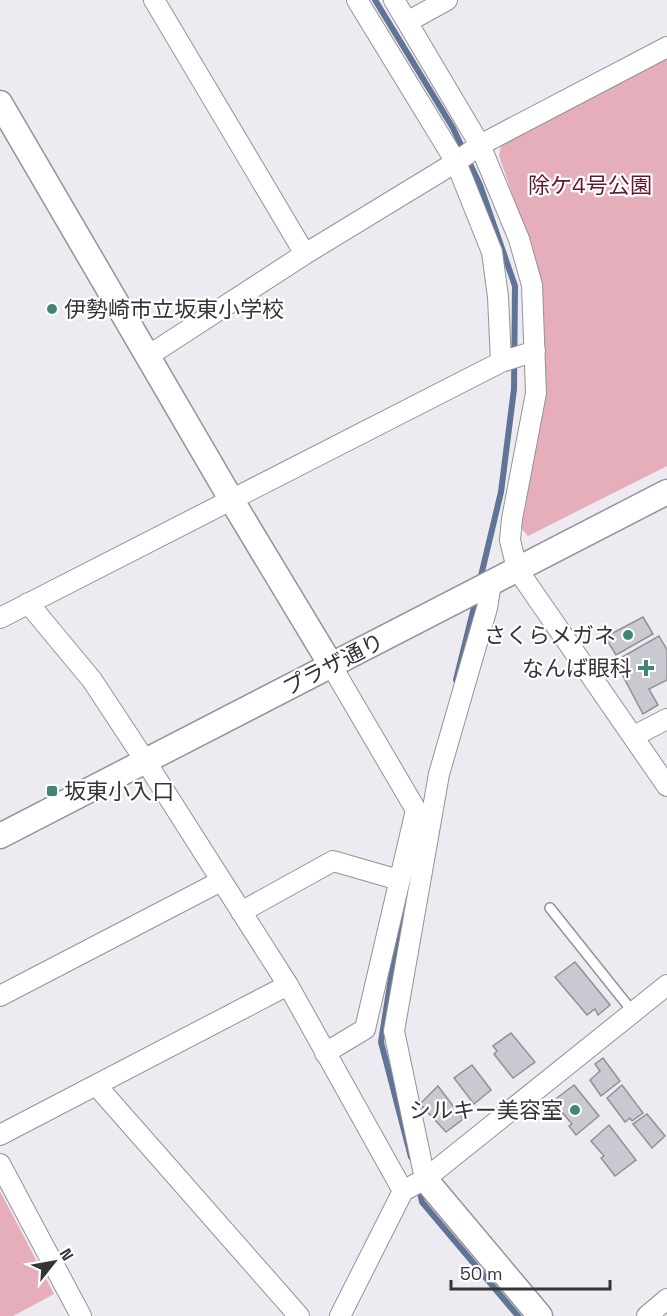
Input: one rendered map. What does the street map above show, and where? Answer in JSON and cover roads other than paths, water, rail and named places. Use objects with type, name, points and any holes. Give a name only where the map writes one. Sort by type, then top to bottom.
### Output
[{"type":"street","points":[[154,0],[304,255]]},
{"type":"street","points":[[357,0],[456,162],[492,252],[498,297],[501,362]]},
{"type":"street","points":[[394,0],[480,145],[519,239],[532,285],[536,393],[512,519],[510,540],[517,569],[667,786]]},
{"type":"street","points":[[407,22],[447,0]]},
{"type":"street","points":[[148,356],[480,145],[667,47]]},
{"type":"street","points":[[0,103],[231,500],[416,810],[365,1029],[326,1053]]},
{"type":"street","points":[[0,618],[501,362],[535,351]]},
{"type":"street","name":"プラザ通り","points":[[0,836],[667,492]]},
{"type":"street","points":[[491,583],[487,608],[439,774],[394,1031],[425,1179],[540,1316]]},
{"type":"street","points":[[28,603],[92,680],[146,762],[288,985],[403,1191]]},
{"type":"street","points":[[634,736],[667,719]]},
{"type":"street","points":[[241,912],[333,861],[399,880]]},
{"type":"street","points":[[0,996],[221,881]]},
{"type":"street","points":[[0,1135],[288,985]]},
{"type":"street","points":[[340,1316],[403,1191],[425,1179],[667,985]]},
{"type":"street","points":[[96,1085],[299,1316]]},
{"type":"street","points":[[0,1164],[81,1316]]},
{"type":"street","points":[[647,1316],[667,1299]]},
{"type":"lane","points":[[550,908],[633,1012]]},
{"type":"waterway","points":[[375,0],[453,128],[480,185],[515,286],[514,389],[501,492],[480,580]]},
{"type":"waterway","points":[[456,680],[476,599]]},
{"type":"waterway","points":[[401,914],[381,1042],[411,1157]]},
{"type":"waterway","points":[[419,1187],[422,1202],[518,1316]]},
{"type":"place","name":"伊勢崎市立坂東小学校","points":[[52,309]]},
{"type":"place","name":"さくらメガネ","points":[[628,635]]},
{"type":"place","name":"なんば眼科","points":[[646,668]]},
{"type":"place","name":"坂東小入口","points":[[52,791]]},
{"type":"place","name":"シルキー美容室","points":[[575,1110]]},
{"type":"park label","name":"除ケ4号公園","points":[[590,185]]}]
